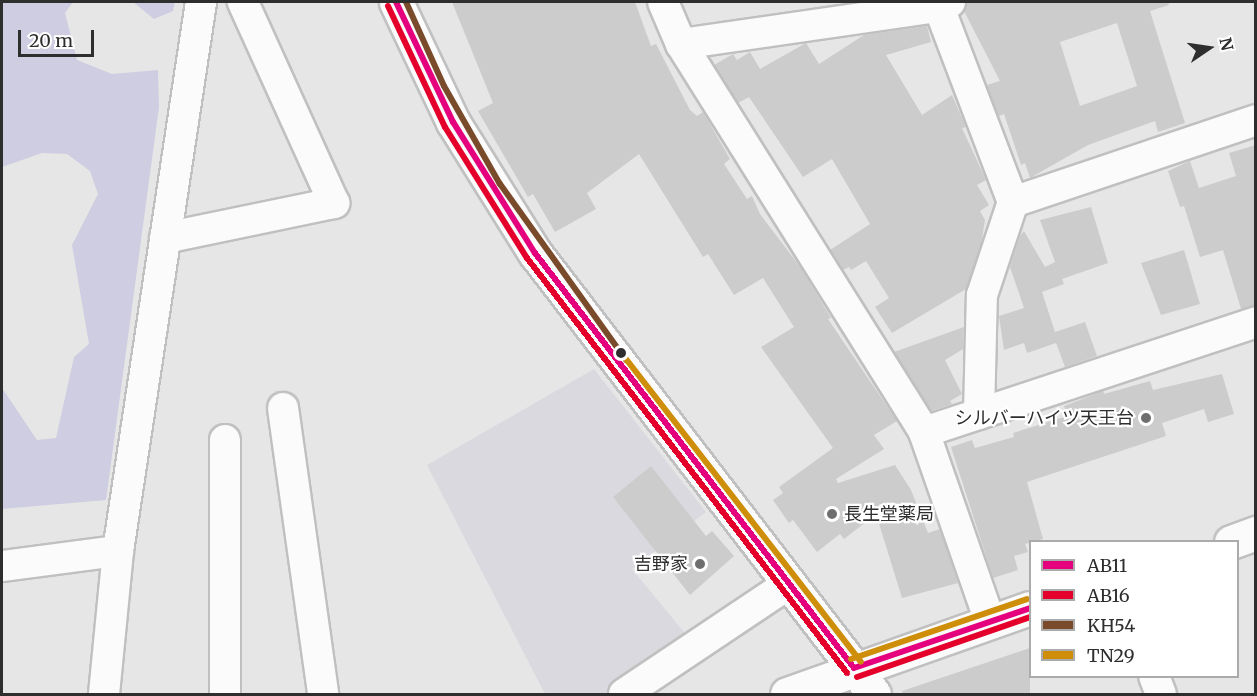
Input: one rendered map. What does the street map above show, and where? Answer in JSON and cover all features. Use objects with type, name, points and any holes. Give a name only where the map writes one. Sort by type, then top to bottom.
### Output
[{"type":"main road","points":[[396,2],[436,90],[492,189],[572,303],[787,585],[874,694]]},
{"type":"main road","points":[[1237,540],[1256,533]]},
{"type":"main road","points":[[786,694],[854,668],[1029,608]]},
{"type":"street","points":[[104,694],[118,551],[201,2]]},
{"type":"street","points":[[165,238],[334,203],[243,2]]},
{"type":"street","points":[[663,2],[681,44],[924,432],[990,621]]},
{"type":"street","points":[[681,44],[942,3],[1013,202],[982,295],[979,414]]},
{"type":"street","points":[[1013,202],[1256,120]]},
{"type":"street","points":[[924,432],[1256,322]]},
{"type":"street","points":[[283,408],[323,694]]},
{"type":"street","points":[[225,440],[225,694]]},
{"type":"street","points":[[2,566],[118,551]]},
{"type":"street","points":[[624,694],[787,585]]},
{"type":"street","points":[[1156,678],[1161,694]]},
{"type":"shaded area","points":[[2,2],[73,2],[65,13],[77,60],[112,74],[158,70],[159,107],[106,500],[2,509],[2,388],[37,440],[56,438],[74,357],[89,344],[72,245],[98,194],[90,171],[67,154],[42,153],[2,167]]},
{"type":"shaded area","points":[[133,2],[175,2],[173,11],[154,19]]},
{"type":"shaded area","points":[[594,369],[706,512],[632,569],[693,643],[623,694],[545,694],[427,465]]},
{"type":"building","points":[[452,2],[635,2],[651,46],[656,44],[690,110],[697,116],[703,112],[730,159],[724,164],[747,199],[752,196],[760,214],[801,268],[831,318],[828,319],[897,421],[874,435],[884,449],[836,479],[838,483],[895,465],[911,490],[928,533],[940,529],[958,583],[902,598],[876,514],[844,539],[840,534],[817,552],[793,520],[789,523],[773,500],[783,493],[779,487],[833,448],[761,347],[794,327],[763,278],[734,295],[708,254],[703,257],[639,154],[587,193],[596,209],[555,232],[533,194],[528,197],[478,111],[493,103]]},
{"type":"building","points":[[967,2],[1168,2],[1169,5],[1150,11],[1185,123],[1158,132],[1155,121],[1088,145],[1030,178],[1025,163],[1021,165],[1004,114],[999,116],[989,92],[987,85],[1000,81],[964,11]],"holes":[[[1117,23],[1137,86],[1080,106],[1060,42]]]},
{"type":"building","points":[[927,26],[931,42],[886,55],[922,115],[952,95],[966,127],[962,128],[986,180],[977,185],[989,205],[980,211],[985,220],[981,245],[966,289],[892,333],[875,307],[889,298],[866,261],[851,270],[849,267],[843,270],[830,250],[870,224],[832,159],[803,177],[749,97],[738,103],[714,65],[733,54],[737,60],[750,52],[760,69],[806,43],[819,64],[864,35]]},
{"type":"building","points":[[1256,145],[1256,305],[1241,309],[1223,250],[1200,257],[1184,206],[1180,207],[1168,171],[1190,161],[1199,188],[1236,176],[1229,153]]},
{"type":"building","points":[[1091,207],[1108,263],[1062,279],[1064,284],[1042,292],[1055,332],[1085,322],[1097,356],[1065,367],[1056,343],[1027,353],[1024,343],[1004,350],[999,316],[1024,308],[1010,267],[1020,236],[1024,231],[1045,267],[1055,262],[1040,220]]},
{"type":"building","points":[[1184,250],[1200,304],[1161,315],[1141,263]]},
{"type":"building","points":[[964,327],[963,349],[945,360],[962,394],[950,401],[952,404],[931,411],[894,352]]},
{"type":"building","points":[[1222,374],[1234,414],[1208,422],[1204,409],[1162,423],[1166,436],[1027,482],[1043,539],[1029,540],[1029,543],[1025,544],[1028,552],[1014,556],[1018,570],[993,578],[951,447],[972,440],[975,448],[1014,437],[1013,433],[1067,416],[1064,406],[1103,391],[1104,394],[1150,381],[1153,390]]},
{"type":"building","points":[[651,466],[706,536],[712,531],[734,556],[690,595],[613,497]]},
{"type":"building","points":[[1029,648],[1030,694],[903,694],[902,691]]},
{"type":"transit line","name":"AB11","points":[[396,2],[453,122],[535,253],[854,668]]},
{"type":"transit line","name":"KH54","points":[[406,2],[444,86],[500,184],[626,360]]},
{"type":"transit line","name":"AB16","points":[[388,6],[445,127],[527,258],[847,673]]},
{"type":"transit line","name":"TN29","points":[[626,359],[861,662]]},
{"type":"transit line","name":"TN29","points":[[851,659],[1027,599]]},
{"type":"transit line","name":"AB11","points":[[854,668],[1029,608]]},
{"type":"transit line","name":"AB16","points":[[857,677],[1029,617]]},
{"type":"place","name":"シルバーハイツ天王台","points":[[1146,418]]},
{"type":"place","name":"長生堂薬局","points":[[832,514]]},
{"type":"place","name":"吉野家","points":[[700,564]]}]
